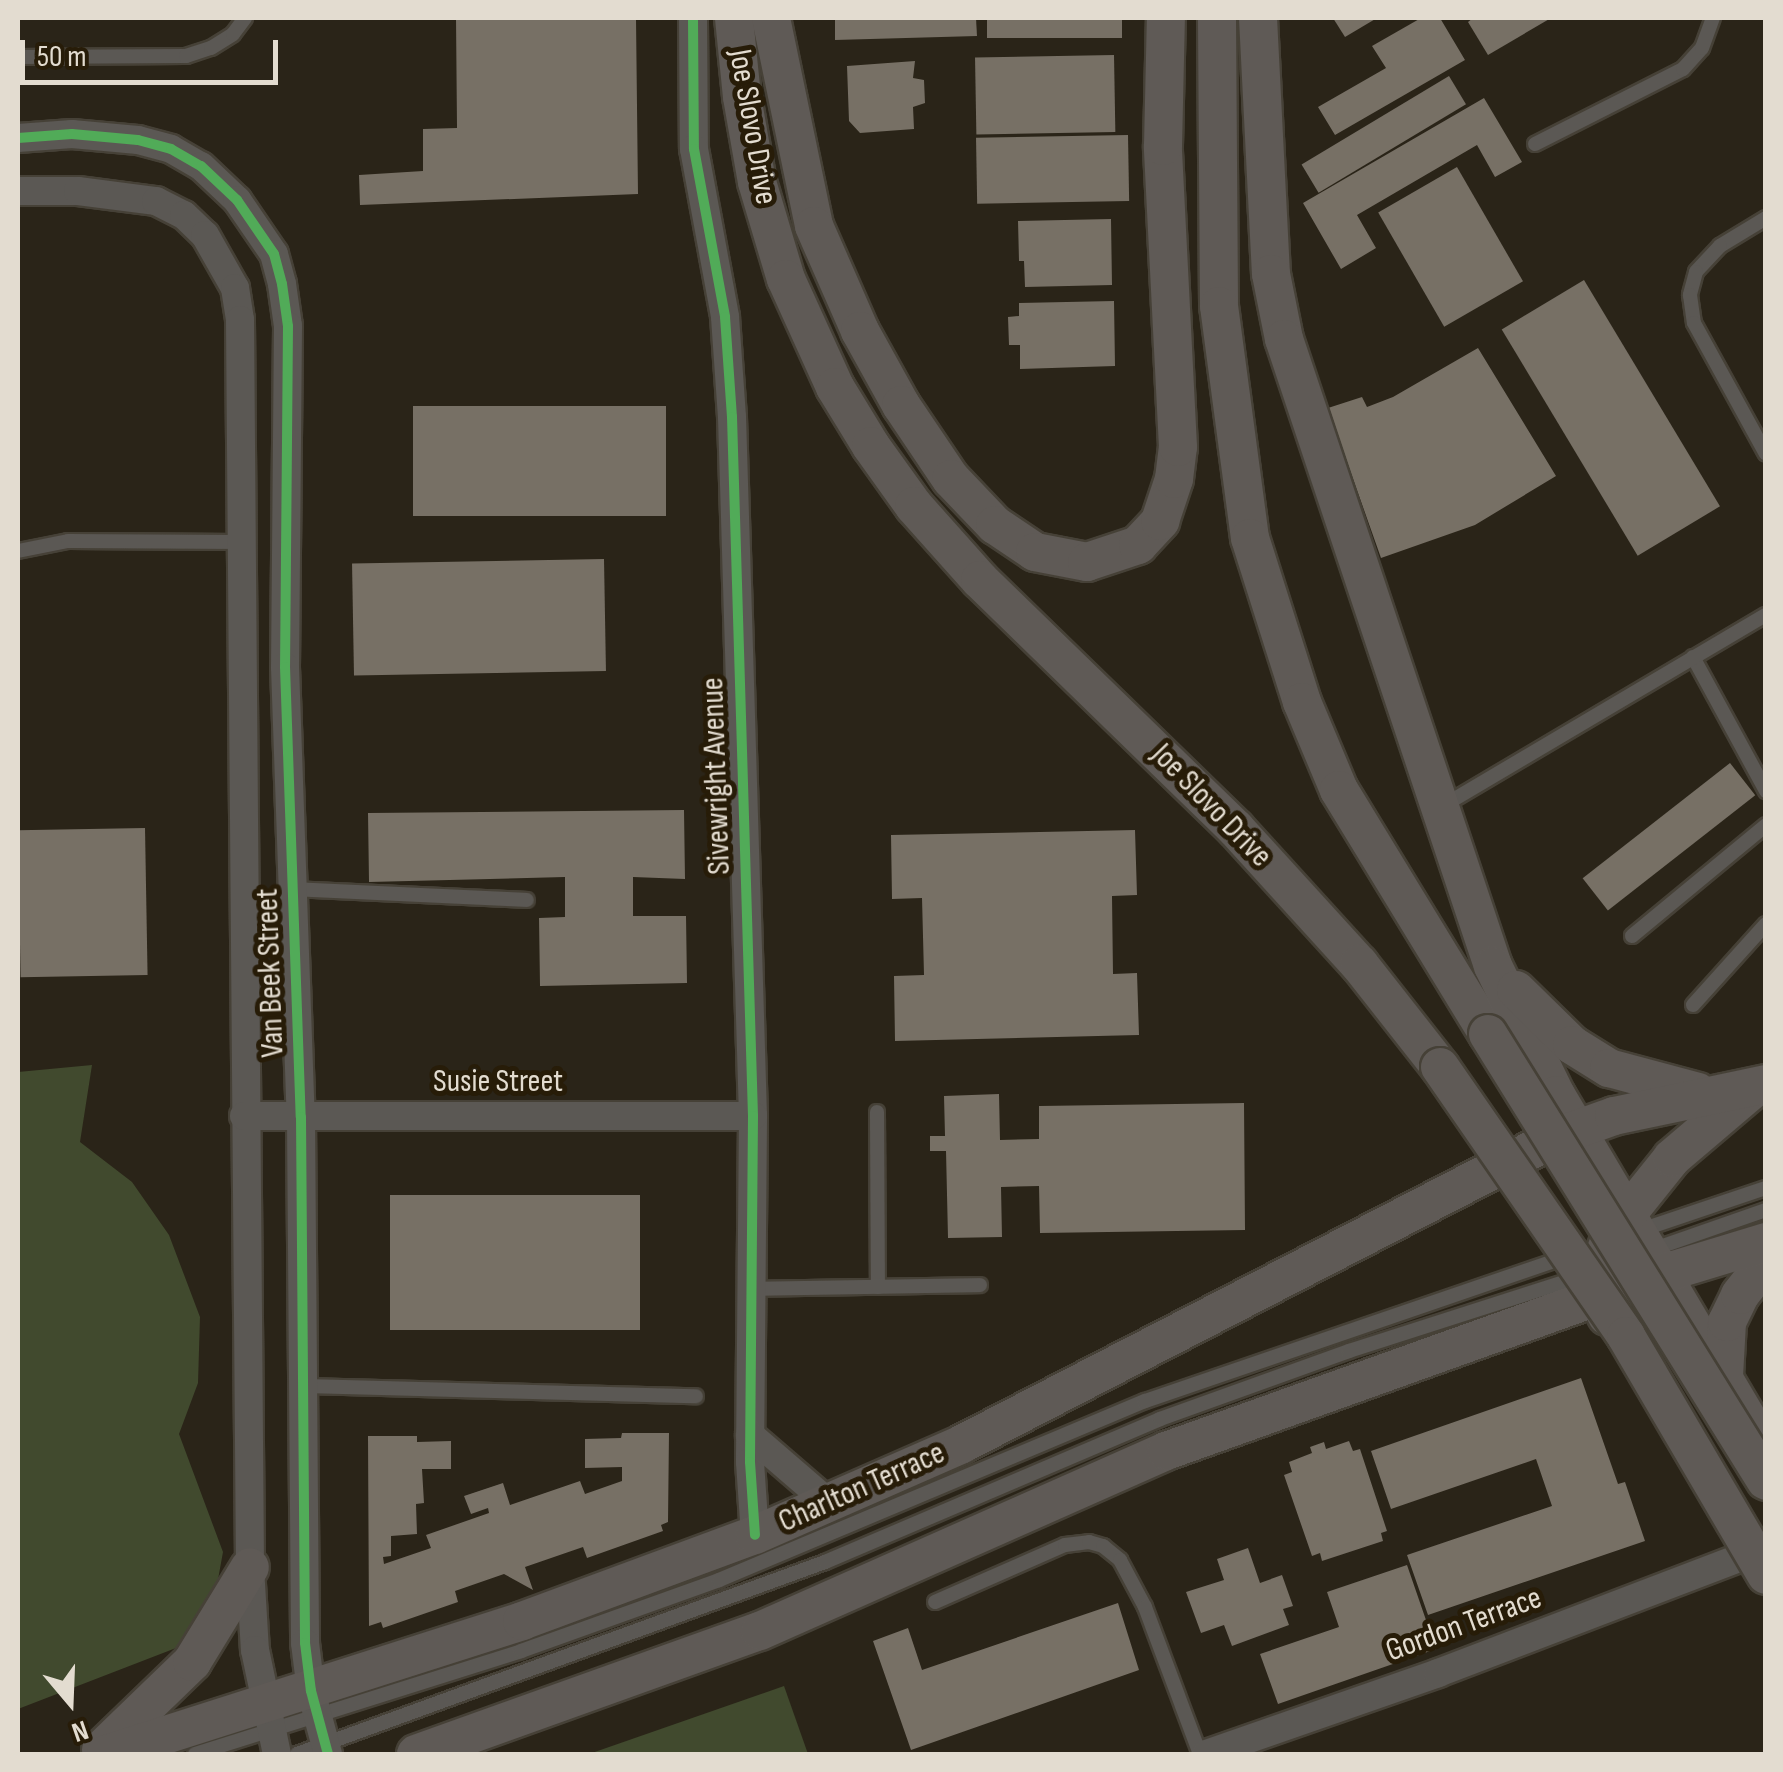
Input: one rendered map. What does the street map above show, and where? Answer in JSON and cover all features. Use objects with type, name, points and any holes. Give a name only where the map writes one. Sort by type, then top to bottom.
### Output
[{"type":"main road","name":"Joe Slovo Drive","points":[[734,18],[742,97],[757,182],[786,279],[835,387],[871,446],[914,506],[980,580],[1134,725],[1236,830],[1359,964],[1440,1066],[1626,1336],[1755,1565]]},
{"type":"main road","points":[[771,18],[814,226],[860,332],[900,406],[951,479],[995,525],[1035,552],[1087,562],[1138,545],[1160,522],[1174,479],[1178,447],[1163,146],[1166,18]]},
{"type":"main road","points":[[1216,18],[1219,306],[1250,538],[1290,667],[1339,790],[1766,1481]]},
{"type":"main road","points":[[1258,18],[1271,274],[1284,338],[1493,966],[1556,1095],[1578,1128],[1766,1597]]},
{"type":"main road","points":[[1493,966],[1552,1029],[1610,1068],[1714,1094]]},
{"type":"main road","points":[[1626,1254],[1672,1158],[1761,1085]]},
{"type":"main road","name":"Charlton Terrace","points":[[106,1754],[320,1726],[522,1621],[755,1536],[962,1444],[1578,1128],[1761,1085]]},
{"type":"main road","points":[[416,1754],[760,1631],[1626,1254],[1766,1242]]},
{"type":"main road","points":[[1626,1254],[1724,1376],[1766,1448]]},
{"type":"main road","points":[[1724,1376],[1722,1342],[1727,1322],[1740,1295],[1766,1262]]},
{"type":"main road","points":[[95,1754],[192,1662],[250,1567]]},
{"type":"street","name":"Sivewright Avenue","points":[[693,18],[694,149],[725,317],[732,417],[753,1116],[750,1435],[755,1536]]},
{"type":"street","name":"Van Beek Street","points":[[18,138],[72,134],[138,140],[171,149],[201,166],[237,200],[274,254],[288,326],[286,574],[301,1117],[305,1643],[320,1726]]},
{"type":"street","points":[[18,191],[132,195],[184,215],[206,235],[237,200]]},
{"type":"street","name":"Van Beek Street","points":[[206,235],[229,274],[240,320],[239,573],[250,1567],[270,1730]]},
{"type":"street","points":[[239,573],[286,574]]},
{"type":"street","points":[[242,860],[292,854]]},
{"type":"street","name":"Susie Street","points":[[244,1116],[753,1116]]},
{"type":"street","points":[[750,1435],[830,1504]]},
{"type":"street","name":"Gordon Terrace","points":[[1203,1754],[1755,1565]]},
{"type":"lane","points":[[18,57],[186,56],[222,41],[245,18]]},
{"type":"lane","points":[[1535,144],[1683,69],[1702,48],[1712,18]]},
{"type":"lane","points":[[1766,218],[1720,246],[1696,272],[1690,295],[1694,322],[1766,454]]},
{"type":"lane","points":[[18,551],[68,541],[240,542]]},
{"type":"lane","points":[[1440,807],[1766,615]]},
{"type":"lane","points":[[1693,657],[1766,791]]},
{"type":"lane","points":[[1632,936],[1766,825]]},
{"type":"lane","points":[[292,888],[526,900]]},
{"type":"lane","points":[[1694,1005],[1766,924]]},
{"type":"lane","points":[[877,1112],[878,1287]]},
{"type":"lane","points":[[320,1726],[826,1562],[967,1498],[1196,1405],[1626,1254],[1766,1188]]},
{"type":"lane","points":[[297,1754],[320,1726],[719,1580],[1145,1401],[1766,1210]]},
{"type":"lane","points":[[751,1288],[980,1285]]},
{"type":"lane","points":[[303,1386],[696,1396]]},
{"type":"lane","points":[[935,1602],[1065,1545],[1090,1542],[1103,1546],[1120,1560],[1145,1607],[1203,1754]]},
{"type":"lane","points":[[195,1754],[270,1730]]},
{"type":"green space","points":[[92,1065],[80,1142],[132,1182],[169,1235],[200,1317],[198,1383],[179,1434],[223,1552],[215,1596],[176,1648],[18,1709],[18,1072]]},
{"type":"green space","points":[[784,1686],[808,1754],[589,1754]]},
{"type":"building","points":[[456,18],[636,18],[638,194],[360,205],[359,175],[423,171],[423,129],[457,128]]},
{"type":"building","points":[[835,18],[976,18],[977,36],[835,40]]},
{"type":"building","points":[[987,18],[1122,18],[1122,38],[987,38]]},
{"type":"building","points":[[1333,18],[1377,18],[1345,37]]},
{"type":"building","points":[[1421,18],[1440,18],[1465,60],[1335,135],[1318,107],[1386,68],[1372,46]]},
{"type":"building","points":[[1473,18],[1551,18],[1488,55],[1468,22]]},
{"type":"building","points":[[1114,55],[1115,132],[976,134],[975,57]]},
{"type":"building","points":[[915,61],[913,78],[924,80],[925,103],[913,107],[914,129],[860,133],[849,121],[847,66]]},
{"type":"building","points":[[1449,76],[1466,104],[1319,193],[1302,165]]},
{"type":"building","points":[[1484,98],[1522,162],[1495,177],[1477,145],[1357,215],[1376,248],[1341,269],[1303,203]]},
{"type":"building","points":[[1128,135],[1129,201],[977,204],[976,138]]},
{"type":"building","points":[[1457,167],[1523,281],[1444,327],[1378,212]]},
{"type":"building","points":[[1111,219],[1112,285],[1025,287],[1024,261],[1019,261],[1018,221]]},
{"type":"building","points":[[1584,280],[1720,506],[1638,556],[1502,329]]},
{"type":"building","points":[[1114,301],[1115,366],[1020,369],[1020,345],[1009,345],[1008,317],[1019,316],[1019,303]]},
{"type":"building","points":[[1478,348],[1556,476],[1475,525],[1381,558],[1328,408],[1362,397],[1367,407],[1393,397]]},
{"type":"building","points":[[413,406],[666,406],[666,516],[413,516]]},
{"type":"building","points":[[604,559],[606,671],[354,675],[352,563]]},
{"type":"building","points":[[1730,763],[1755,795],[1608,910],[1583,878]]},
{"type":"building","points":[[684,810],[685,879],[633,877],[633,916],[686,916],[687,983],[540,986],[539,918],[565,917],[565,877],[369,882],[368,813]]},
{"type":"building","points":[[145,828],[148,975],[21,977],[18,830]]},
{"type":"building","points":[[1135,830],[1137,895],[1112,896],[1113,974],[1137,973],[1139,1035],[895,1041],[894,976],[924,975],[922,898],[892,899],[891,835]]},
{"type":"building","points":[[999,1094],[1000,1140],[1039,1139],[1039,1106],[1244,1103],[1245,1230],[1040,1233],[1039,1186],[1001,1187],[1002,1237],[948,1238],[946,1151],[930,1151],[930,1136],[945,1136],[944,1096]]},
{"type":"building","points":[[390,1195],[640,1195],[640,1330],[390,1330]]},
{"type":"building","points":[[1581,1378],[1618,1484],[1625,1482],[1645,1541],[1428,1615],[1407,1555],[1552,1506],[1536,1459],[1391,1509],[1371,1451]]},
{"type":"building","points":[[622,1433],[669,1433],[668,1522],[661,1525],[663,1531],[587,1558],[583,1547],[525,1567],[533,1590],[504,1574],[455,1591],[458,1602],[383,1628],[381,1622],[369,1626],[368,1436],[417,1436],[417,1442],[451,1441],[451,1469],[422,1469],[424,1503],[416,1504],[417,1534],[391,1536],[391,1556],[383,1557],[384,1564],[431,1548],[426,1535],[489,1513],[488,1508],[471,1514],[464,1496],[503,1483],[510,1505],[580,1481],[585,1494],[622,1481],[622,1467],[585,1468],[585,1439],[621,1438]]},
{"type":"building","points":[[1349,1441],[1353,1451],[1360,1449],[1387,1531],[1381,1533],[1383,1541],[1322,1561],[1320,1553],[1312,1556],[1284,1475],[1292,1472],[1289,1462],[1312,1453],[1310,1447],[1324,1442],[1326,1449]]},
{"type":"building","points":[[1248,1548],[1260,1583],[1282,1575],[1293,1606],[1283,1609],[1289,1625],[1232,1646],[1224,1625],[1201,1633],[1186,1592],[1224,1580],[1217,1559]]},
{"type":"building","points":[[1407,1565],[1436,1649],[1278,1704],[1260,1654],[1339,1627],[1327,1592]]},
{"type":"building","points":[[1118,1603],[1139,1670],[911,1750],[873,1641],[908,1628],[922,1670]]},
{"type":"cycle path","points":[[693,18],[694,149],[725,317],[732,417],[753,1116],[750,1462],[755,1535]]},
{"type":"cycle path","points":[[18,138],[72,134],[138,140],[171,149],[201,166],[237,200],[274,254],[282,284],[288,326],[285,667],[301,1117],[305,1643],[311,1691],[328,1754]]}]
